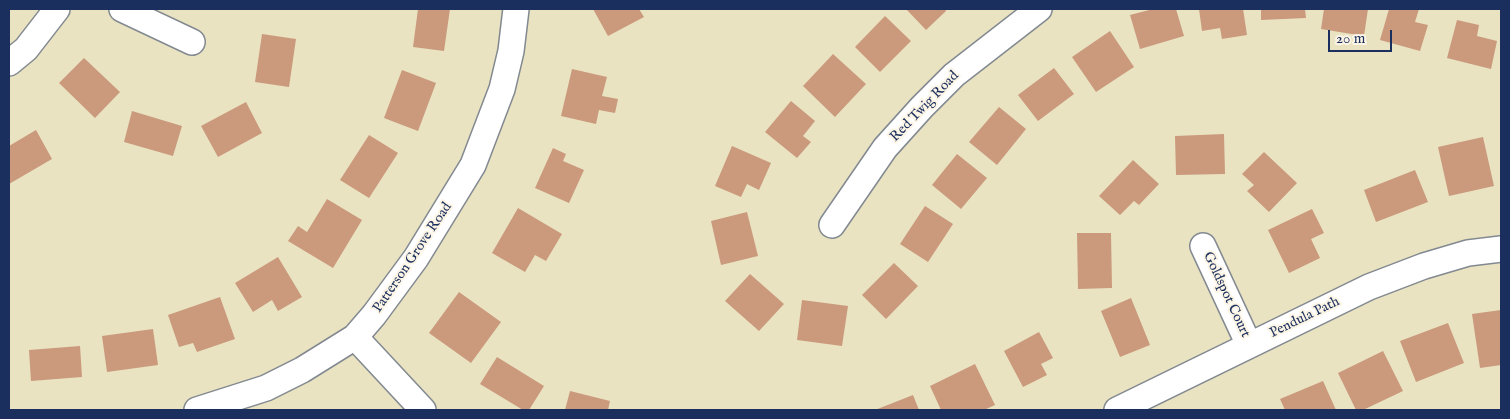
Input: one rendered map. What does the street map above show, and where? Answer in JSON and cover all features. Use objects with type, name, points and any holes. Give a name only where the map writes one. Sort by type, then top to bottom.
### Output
[{"type":"street","points":[[9,63],[26,48],[57,9]]},
{"type":"street","points":[[122,9],[192,42]]},
{"type":"street","name":"Patterson Grove Road","points":[[197,410],[266,388],[302,370],[355,337],[416,258],[473,165],[502,89],[511,52],[516,9]]},
{"type":"street","name":"Red Twig Road","points":[[832,225],[885,148],[922,107],[954,75],[1039,9]]},
{"type":"street","name":"Goldspot Court","points":[[1203,246],[1249,345]]},
{"type":"street","name":"Pendula Path","points":[[1117,410],[1400,274],[1468,253],[1501,248]]},
{"type":"street","points":[[355,337],[423,410]]},
{"type":"building","points":[[418,9],[450,9],[444,51],[413,47]]},
{"type":"building","points":[[593,9],[639,9],[644,17],[608,36]]},
{"type":"building","points":[[906,9],[945,9],[946,11],[926,30]]},
{"type":"building","points":[[1153,9],[1176,9],[1184,36],[1140,49],[1130,15]]},
{"type":"building","points":[[1199,9],[1243,9],[1247,35],[1222,39],[1220,28],[1202,31]]},
{"type":"building","points":[[1261,9],[1305,9],[1306,18],[1261,20]]},
{"type":"building","points":[[1324,9],[1368,9],[1364,36],[1321,29]]},
{"type":"building","points":[[1389,9],[1419,9],[1415,22],[1428,25],[1420,51],[1380,40]]},
{"type":"building","points":[[885,16],[911,41],[880,72],[855,47]]},
{"type":"building","points":[[1457,20],[1479,25],[1477,36],[1497,41],[1491,69],[1447,58]]},
{"type":"building","points":[[1110,31],[1134,67],[1096,92],[1072,57]]},
{"type":"building","points":[[262,34],[296,39],[289,87],[255,82]]},
{"type":"building","points":[[833,54],[866,84],[835,117],[803,86]]},
{"type":"building","points":[[84,58],[120,92],[95,118],[59,83]]},
{"type":"building","points":[[1054,68],[1074,94],[1038,121],[1018,95]]},
{"type":"building","points":[[572,69],[607,77],[602,96],[618,99],[615,113],[599,110],[596,124],[561,116]]},
{"type":"building","points":[[402,70],[436,83],[418,131],[384,118]]},
{"type":"building","points":[[791,101],[815,121],[803,136],[811,142],[797,158],[765,132]]},
{"type":"building","points":[[246,102],[262,133],[218,157],[201,126]]},
{"type":"building","points":[[999,107],[1026,129],[997,165],[969,142]]},
{"type":"building","points":[[132,111],[182,126],[173,156],[124,142]]},
{"type":"building","points":[[36,130],[52,159],[9,184],[9,146]]},
{"type":"building","points":[[1224,134],[1225,174],[1176,175],[1175,136]]},
{"type":"building","points":[[369,135],[398,153],[369,198],[340,180]]},
{"type":"building","points":[[1483,137],[1494,186],[1449,196],[1438,147]]},
{"type":"building","points":[[732,146],[771,163],[759,190],[747,184],[741,197],[715,186]]},
{"type":"building","points":[[553,148],[566,154],[563,161],[584,170],[569,203],[535,188]]},
{"type":"building","points":[[1264,152],[1297,183],[1269,212],[1247,191],[1254,185],[1242,174]]},
{"type":"building","points":[[957,154],[987,178],[961,209],[932,185]]},
{"type":"building","points":[[1133,160],[1159,184],[1139,205],[1134,201],[1120,215],[1099,196]]},
{"type":"building","points":[[1415,170],[1428,202],[1376,222],[1364,190]]},
{"type":"building","points":[[327,199],[362,220],[333,268],[288,241],[298,226],[307,232]]},
{"type":"building","points":[[925,206],[953,224],[928,262],[900,244]]},
{"type":"building","points":[[518,208],[562,234],[546,261],[535,255],[525,272],[492,253]]},
{"type":"building","points":[[1312,209],[1324,233],[1311,239],[1320,258],[1289,273],[1268,230]]},
{"type":"building","points":[[747,212],[758,256],[721,265],[711,221]]},
{"type":"building","points":[[1077,233],[1111,233],[1112,288],[1078,289]]},
{"type":"building","points":[[278,257],[302,297],[278,311],[272,300],[253,312],[235,283]]},
{"type":"building","points":[[894,263],[918,286],[886,319],[862,295]]},
{"type":"building","points":[[750,274],[784,304],[759,331],[725,301]]},
{"type":"building","points":[[459,292],[501,322],[471,363],[429,333]]},
{"type":"building","points":[[220,297],[235,339],[197,352],[193,343],[179,347],[168,315]]},
{"type":"building","points":[[1131,298],[1150,345],[1120,357],[1101,311]]},
{"type":"building","points":[[802,300],[848,306],[842,346],[797,340]]},
{"type":"building","points":[[1501,310],[1501,365],[1480,368],[1472,314]]},
{"type":"building","points":[[1448,323],[1464,363],[1416,382],[1400,341]]},
{"type":"building","points":[[153,329],[158,365],[107,372],[102,336]]},
{"type":"building","points":[[1039,332],[1053,358],[1041,364],[1047,375],[1023,387],[1004,351]]},
{"type":"building","points":[[80,346],[82,377],[31,381],[29,350]]},
{"type":"building","points":[[1383,351],[1403,391],[1363,410],[1356,410],[1338,373]]},
{"type":"building","points":[[497,357],[544,386],[529,410],[523,410],[480,384]]},
{"type":"building","points":[[975,364],[995,405],[984,410],[941,410],[930,386]]},
{"type":"building","points":[[1323,381],[1336,410],[1285,410],[1280,399]]},
{"type":"building","points":[[570,391],[610,401],[608,410],[565,410]]},
{"type":"building","points":[[913,395],[919,410],[875,410]]}]
